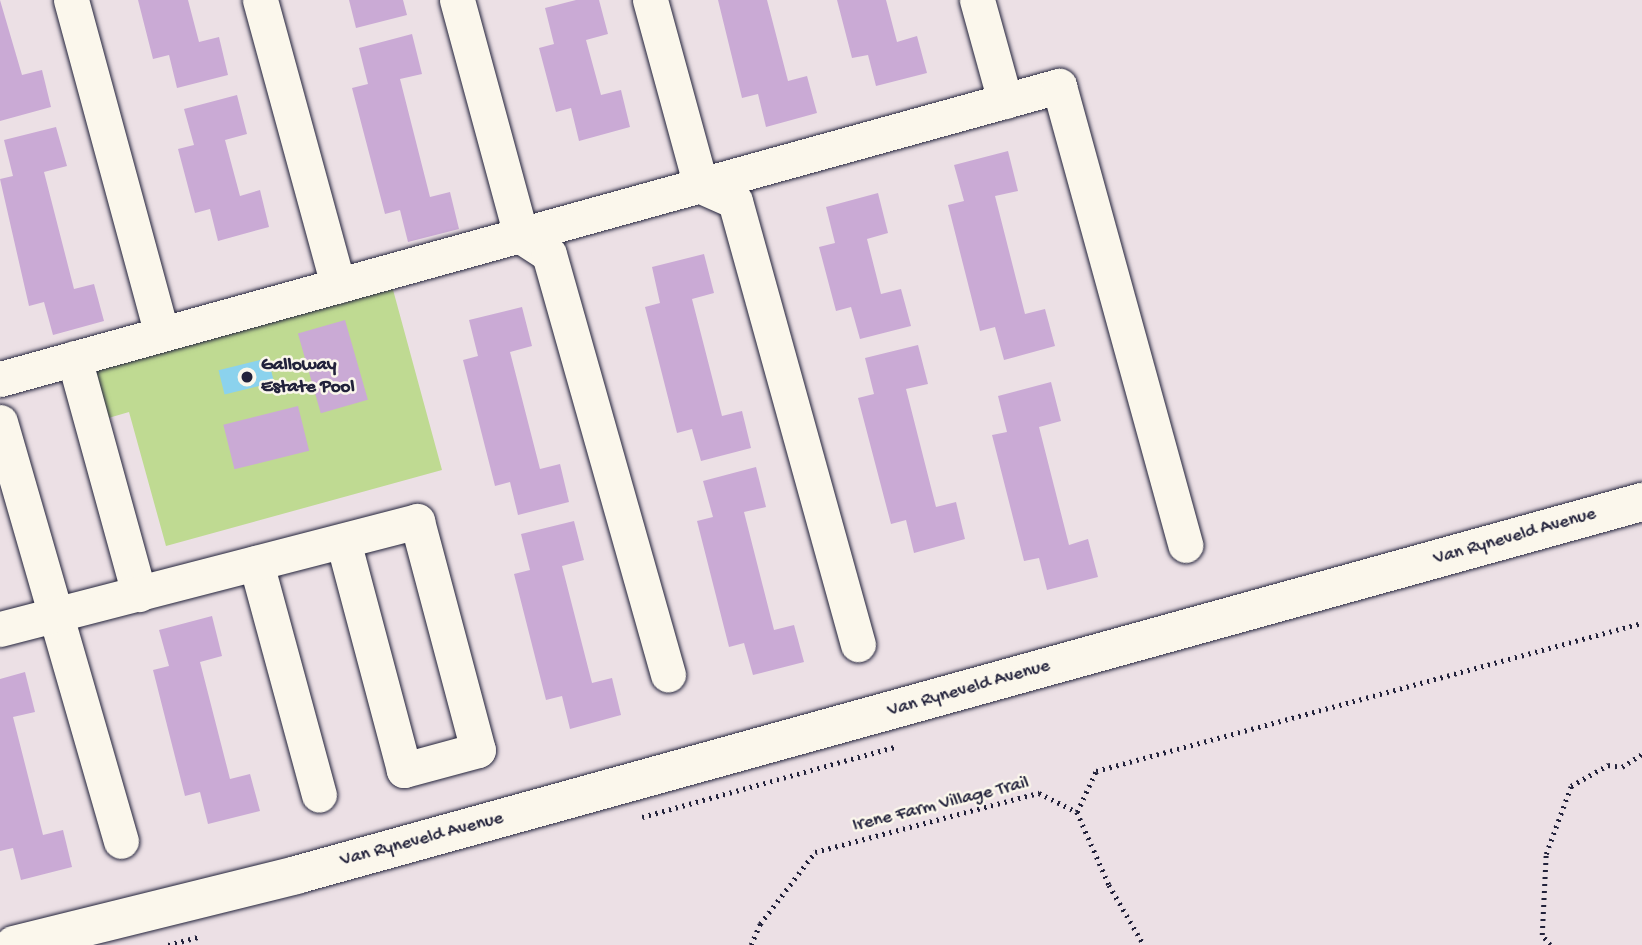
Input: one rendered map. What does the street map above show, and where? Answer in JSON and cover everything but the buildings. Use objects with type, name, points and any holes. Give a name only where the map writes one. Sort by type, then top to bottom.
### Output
[{"type":"main road","name":"Van Ryneveld Avenue","points":[[14,945],[296,875],[1642,502]]},
{"type":"main road","name":"Van Ryneveld Avenue","points":[[114,945],[296,875]]},
{"type":"street","points":[[71,0],[162,334]]},
{"type":"street","points":[[260,0],[338,286]]},
{"type":"street","points":[[457,0],[521,236],[549,254],[667,674]]},
{"type":"street","points":[[650,0],[701,186]]},
{"type":"street","points":[[977,0],[1004,101]]},
{"type":"street","points":[[0,379],[1059,86],[1185,545]]},
{"type":"street","points":[[701,186],[735,201],[858,644]]},
{"type":"street","points":[[74,358],[139,594]]},
{"type":"street","points":[[0,422],[59,614],[121,841]]},
{"type":"street","points":[[0,629],[417,521],[478,750],[404,770],[342,541]]},
{"type":"street","points":[[257,563],[319,795]]},
{"type":"path","points":[[1144,945],[1109,884],[1077,812],[1096,771],[1642,622]]},
{"type":"path","points":[[1550,945],[1542,935],[1546,854],[1571,786],[1608,765],[1622,767],[1642,754]]},
{"type":"path","name":"Irene Farm Village Trail","points":[[751,945],[761,924],[814,852],[1039,793],[1077,812]]},
{"type":"green space","points":[[392,286],[442,470],[166,546],[129,412],[105,419],[91,368]]},
{"type":"water","name":"Galloway Estate Pool","points":[[268,358],[274,382],[225,395],[219,370]]},
{"type":"place","name":"Galloway Estate Pool","points":[[247,377]]}]
